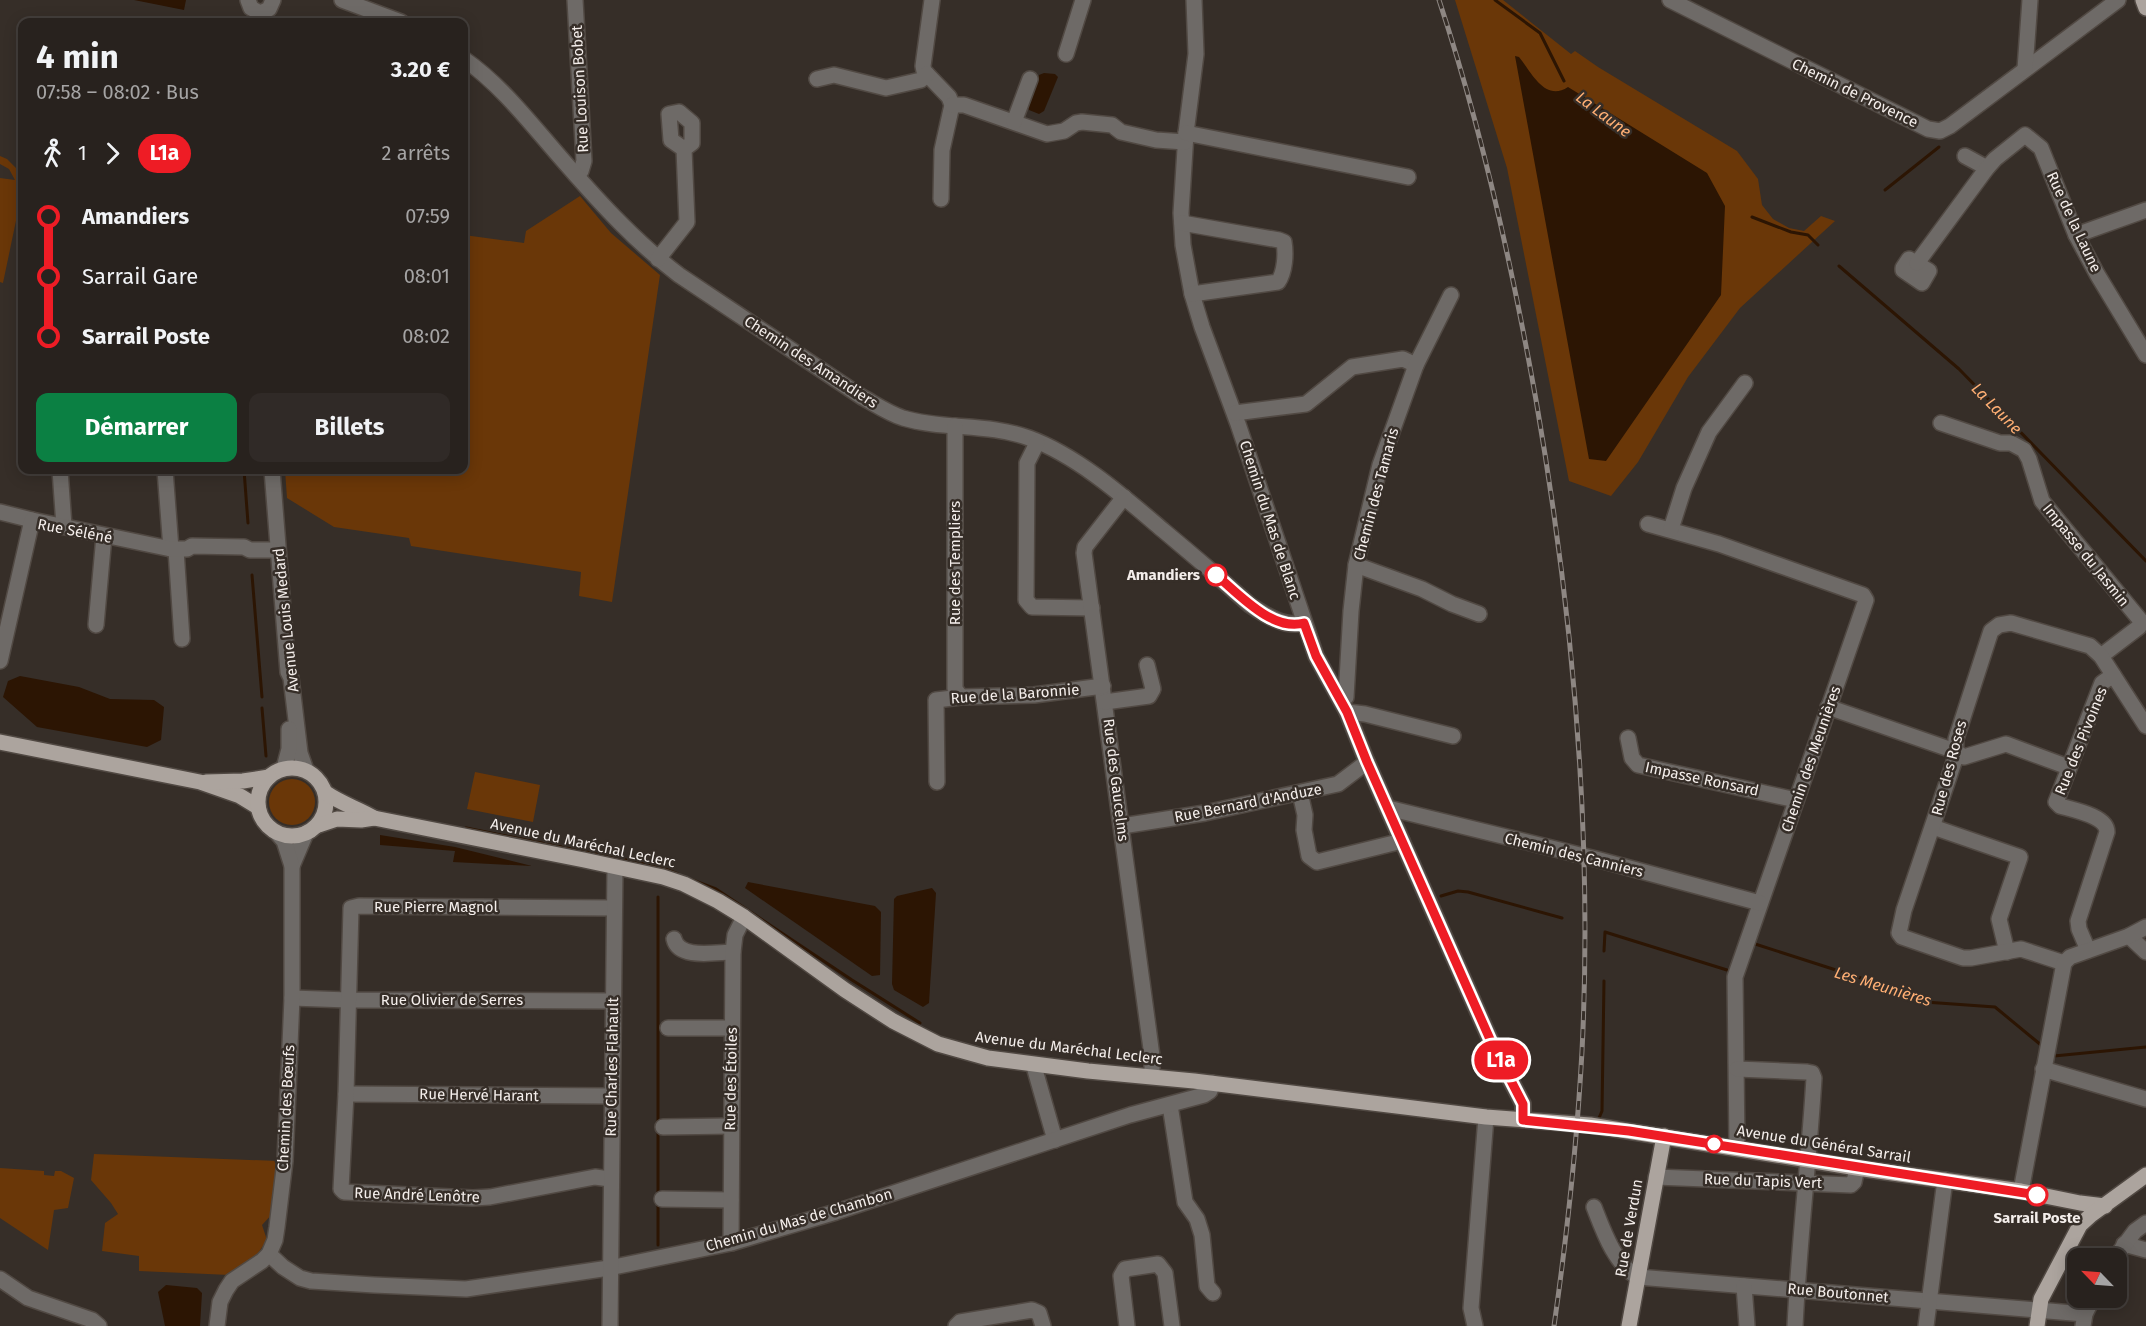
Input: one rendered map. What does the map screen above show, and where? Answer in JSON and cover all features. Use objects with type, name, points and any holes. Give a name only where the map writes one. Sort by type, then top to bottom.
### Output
[{"type":"main road","points":[[2143,0],[2146,8]]},
{"type":"main road","points":[[0,742],[200,782],[240,796],[258,807],[267,825],[277,833],[288,836],[306,833],[319,825],[325,812],[326,793],[320,782],[306,770],[293,767],[284,768],[269,777],[243,781],[200,782]]},
{"type":"main road","points":[[258,807],[261,788],[269,777]]},
{"type":"main road","name":"Avenue du Maréchal Leclerc","points":[[326,793],[343,805],[362,811],[374,818],[663,877],[684,884],[744,917],[845,990],[893,1021],[938,1044],[988,1058],[1486,1117],[1561,1123]]},
{"type":"main road","name":"Avenue du Maréchal Leclerc","points":[[319,825],[337,819],[374,818]]},
{"type":"main road","name":"Avenue du Général Sarrail","points":[[1561,1123],[1664,1136],[2105,1206]]},
{"type":"main road","name":"Rue de Verdun","points":[[1629,1326],[1664,1136]]},
{"type":"main road","points":[[2037,1326],[2038,1309],[2060,1260],[2084,1221],[2146,1175]]},
{"type":"main road","points":[[2080,1203],[2084,1221]]},
{"type":"street","points":[[342,0],[390,18]]},
{"type":"street","name":"Rue Louison Bobet","points":[[575,0],[584,161],[581,171],[576,175]]},
{"type":"street","points":[[932,0],[923,66],[927,74],[949,97],[952,105],[942,150],[941,199]]},
{"type":"street","points":[[1066,54],[1083,0]]},
{"type":"street","name":"Chemin du Mas de Blanc","points":[[1194,0],[1196,54],[1181,184],[1183,245],[1192,294],[1316,656],[1344,706],[1493,1046],[1523,1104],[1523,1120]]},
{"type":"street","name":"Chemin de Provence","points":[[1670,0],[1928,129],[1940,131],[1950,126],[2118,0]]},
{"type":"street","points":[[2025,69],[2030,0]]},
{"type":"street","points":[[253,11],[263,12],[274,7]]},
{"type":"street","name":"Chemin des Amandiers","points":[[468,62],[502,90],[621,223],[657,259],[679,275],[862,397],[902,418],[1005,431],[1038,442],[1066,457],[1124,497],[1250,605],[1271,618],[1298,625],[1304,623]]},
{"type":"street","points":[[817,79],[834,75],[886,88],[921,80],[927,74]]},
{"type":"street","points":[[1014,122],[1030,80]]},
{"type":"street","points":[[952,105],[964,105],[1047,134],[1064,131],[1082,122],[1112,125],[1121,132],[1156,140],[1185,137],[1408,177]]},
{"type":"street","name":"Rue de la Laune","points":[[1987,168],[2025,135],[2041,148],[2076,235],[2146,355]]},
{"type":"street","points":[[657,259],[687,222],[684,150]]},
{"type":"street","points":[[1917,263],[1987,168],[1965,156]]},
{"type":"street","points":[[2076,235],[2146,210]]},
{"type":"street","points":[[1182,223],[1290,241],[1283,276],[1278,282],[1192,294]]},
{"type":"street","name":"Chemin des Tamaris","points":[[1344,706],[1356,565],[1385,448],[1416,365],[1450,295]]},
{"type":"street","points":[[1234,414],[1306,404],[1352,367],[1402,359],[1416,365]]},
{"type":"street","points":[[1671,529],[1684,488],[1709,432],[1745,383]]},
{"type":"street","name":"Impasse du Jasmin","points":[[1941,423],[2000,443],[2011,443],[2024,450],[2030,459],[2042,501],[2140,621],[2139,627],[2102,656]]},
{"type":"street","name":"Rue des Templiers","points":[[955,426],[955,689],[961,697]]},
{"type":"street","points":[[1038,442],[1027,463],[1026,600],[1032,607],[1092,608]]},
{"type":"street","points":[[60,474],[64,526]]},
{"type":"street","points":[[166,474],[178,550],[182,639]]},
{"type":"street","name":"Avenue Louis Medard","points":[[266,474],[280,669],[290,736],[284,768]]},
{"type":"street","name":"Avenue Louis Medard","points":[[272,474],[288,672],[291,678],[300,753],[306,770]]},
{"type":"street","name":"Rue des Gaucelms","points":[[1124,497],[1085,547],[1084,553],[1152,1056],[1152,1076]]},
{"type":"street","points":[[0,512],[32,520]]},
{"type":"street","name":"Rue Séléné","points":[[0,661],[5,615],[32,520],[178,550],[192,546],[271,550]]},
{"type":"street","name":"Chemin des Meunières","points":[[1648,524],[1719,544],[1863,595],[1866,600],[1735,977],[1737,1148]]},
{"type":"street","points":[[96,625],[104,536]]},
{"type":"street","points":[[1356,565],[1479,614]]},
{"type":"street","name":"Rue des Roses","points":[[2064,963],[2026,950],[1963,958],[1902,937],[1899,933],[1904,910],[1955,759],[1956,740],[1989,636],[1999,625],[2020,624],[2090,646],[2102,656]]},
{"type":"street","points":[[2102,656],[2146,726]]},
{"type":"street","points":[[1105,702],[1149,696],[1153,689],[1147,665]]},
{"type":"street","name":"Rue des Pivoines","points":[[2088,950],[2078,921],[2108,832],[2107,826],[2102,820],[2060,806],[2056,802],[2102,683],[2113,675]]},
{"type":"street","name":"Rue de la Baronnie","points":[[937,782],[936,700],[1034,695],[1103,686]]},
{"type":"street","points":[[1344,706],[1365,714],[1453,736]]},
{"type":"street","points":[[1828,707],[1955,751],[1964,757],[2006,744],[2068,766]]},
{"type":"street","name":"Impasse Ronsard","points":[[1628,738],[1632,758],[1638,765],[1796,800]]},
{"type":"street","name":"Rue Bernard d'Anduze","points":[[1122,826],[1205,813],[1338,784],[1367,762]]},
{"type":"street","points":[[1300,793],[1305,814],[1304,830],[1309,856],[1317,862],[1402,841]]},
{"type":"street","name":"Chemin des Canniers","points":[[1388,808],[1596,859],[1760,903]]},
{"type":"street","points":[[1933,827],[2020,857],[1999,919],[2007,952]]},
{"type":"street","name":"Chemin des Bœufs","points":[[269,1254],[275,1240],[285,1161],[292,998],[292,866],[284,841],[277,833]]},
{"type":"street","name":"Chemin des Bœufs","points":[[292,866],[306,833]]},
{"type":"street","name":"Rue Charles Flahault","points":[[610,1326],[615,867]]},
{"type":"street","name":"Rue Pierre Magnol","points":[[348,1000],[350,911],[353,907],[614,908]]},
{"type":"street","name":"Rue des Étoiles","points":[[731,1243],[733,952],[735,935],[744,917]]},
{"type":"street","points":[[2021,1191],[2064,963],[2070,957],[2145,931]]},
{"type":"street","points":[[2129,936],[2146,952]]},
{"type":"street","points":[[674,939],[674,944],[681,951],[733,952]]},
{"type":"street","name":"Rue Olivier de Serres","points":[[292,998],[613,1001]]},
{"type":"street","name":"Rue André Lenôtre","points":[[348,1000],[341,1189],[344,1192],[473,1198],[490,1197],[595,1177],[610,1179]]},
{"type":"street","points":[[668,1028],[732,1028]]},
{"type":"street","points":[[1036,1065],[1035,1070],[1055,1140]]},
{"type":"street","points":[[2043,1068],[2146,1099]]},
{"type":"street","points":[[1737,1069],[1812,1073],[1814,1078],[1795,1326]]},
{"type":"street","name":"Chemin du Mas de Chambon","points":[[269,1254],[300,1278],[311,1281],[466,1289],[609,1268],[731,1243],[836,1212],[1130,1115],[1204,1095],[1210,1092],[1212,1083]]},
{"type":"street","name":"Rue Hervé Harant","points":[[346,1094],[612,1096]]},
{"type":"street","points":[[1170,1105],[1185,1202],[1197,1219],[1202,1235],[1207,1286],[1213,1293]]},
{"type":"street","points":[[1475,1326],[1471,1308],[1486,1117]]},
{"type":"street","points":[[663,1127],[731,1126]]},
{"type":"street","name":"Rue du Tapis Vert","points":[[1656,1177],[1851,1185],[1854,1182],[1857,1168]]},
{"type":"street","points":[[1926,1326],[1945,1180]]},
{"type":"street","points":[[662,1199],[731,1200]]},
{"type":"street","points":[[1594,1207],[1619,1259],[1631,1274],[1638,1277]]},
{"type":"street","points":[[2121,1248],[2135,1231],[2146,1223]]},
{"type":"street","points":[[2124,1244],[2146,1250]]},
{"type":"street","points":[[217,1326],[220,1302],[232,1281],[269,1254]]},
{"type":"street","points":[[1127,1326],[1121,1276],[1125,1269],[1158,1264],[1165,1273],[1172,1326]]},
{"type":"street","name":"Rue Boutonnet","points":[[1638,1277],[2038,1309],[2084,1320]]},
{"type":"street","points":[[0,1279],[28,1298],[92,1320],[99,1326]]},
{"type":"street","points":[[1744,1286],[1747,1326]]},
{"type":"street","points":[[956,1326],[960,1322],[1032,1310],[1039,1312],[1043,1326]]},
{"type":"shaded area","points":[[1455,0],[1503,0],[1571,54],[1575,51],[1737,151],[1758,179],[1762,205],[1773,219],[1789,228],[1804,231],[1821,216],[1835,221],[1740,308],[1688,377],[1638,462],[1611,496],[1569,481],[1507,168]]},
{"type":"shaded area","points":[[0,156],[7,159],[18,170],[18,211],[3,283],[0,282],[0,178],[15,180],[9,169],[0,164]]},
{"type":"shaded area","points":[[580,196],[611,233],[660,275],[612,602],[579,596],[581,572],[411,546],[409,538],[334,527],[287,498],[285,474],[468,474],[468,236],[524,243],[526,231]]},
{"type":"shaded area","points":[[475,772],[540,785],[533,822],[467,809]]},
{"type":"shaded area","points":[[292,779],[301,780],[308,786],[314,793],[314,811],[308,818],[301,824],[292,825],[283,824],[276,818],[270,811],[269,802],[270,793],[276,786],[283,780]]},
{"type":"shaded area","points":[[94,1154],[279,1161],[274,1212],[262,1225],[267,1240],[254,1259],[230,1275],[139,1271],[139,1256],[102,1251],[105,1223],[118,1214],[91,1180]]},
{"type":"shaded area","points":[[0,1168],[44,1171],[44,1175],[54,1176],[55,1171],[61,1171],[74,1178],[68,1208],[54,1210],[48,1250],[0,1218]]},
{"type":"water","points":[[134,0],[186,0],[184,10]]},
{"type":"water","points":[[1515,56],[1519,57],[1540,84],[1546,88],[1560,91],[1568,87],[1707,173],[1725,206],[1721,295],[1606,461],[1589,459]]},
{"type":"water","points":[[1055,74],[1058,77],[1044,111],[1039,114],[1029,110],[1027,106],[1039,75]]},
{"type":"water","points":[[20,676],[79,687],[110,699],[154,700],[164,707],[161,740],[147,747],[37,727],[3,697],[8,681]]},
{"type":"water","points":[[380,835],[455,847],[532,866],[453,862],[455,851],[380,845]]},
{"type":"water","points":[[748,882],[875,906],[881,912],[880,975],[872,976],[745,888]]},
{"type":"water","points":[[932,888],[936,893],[929,1003],[923,1007],[894,990],[892,984],[894,899],[897,896]]},
{"type":"water","points":[[166,1285],[197,1288],[202,1293],[200,1326],[165,1326],[158,1292]]},
{"type":"waterway","name":"La Laune","points":[[1495,0],[1540,33],[1564,81]]},
{"type":"waterway","points":[[1885,190],[1939,147]]},
{"type":"waterway","name":"La Laune","points":[[1752,217],[1791,232],[1808,235],[1818,245]]},
{"type":"waterway","name":"La Laune","points":[[1839,266],[1959,369],[2146,561]]},
{"type":"waterway","points":[[244,474],[248,523]]},
{"type":"waterway","points":[[252,575],[262,697]]},
{"type":"waterway","points":[[262,708],[266,756]]},
{"type":"waterway","points":[[466,828],[657,866],[678,874]]},
{"type":"waterway","points":[[687,878],[716,889],[920,1023]]},
{"type":"waterway","name":"Les Meunières","points":[[1441,896],[1458,891],[1468,892],[1562,918]]},
{"type":"waterway","points":[[658,897],[658,1195]]},
{"type":"waterway","name":"Les Meunières","points":[[1604,951],[1605,932],[1727,970]]},
{"type":"waterway","name":"Les Meunières","points":[[1752,943],[1895,989],[1925,1002],[1995,1007],[2041,1045]]},
{"type":"waterway","points":[[1599,1118],[1602,1111],[1604,981]]},
{"type":"waterway","name":"Les Meunières","points":[[2054,1056],[2146,1047]]},
{"type":"waterway","points":[[658,1201],[658,1245]]},
{"type":"railway","points":[[1439,0],[1469,98],[1495,198],[1527,349],[1549,480],[1570,643],[1582,806],[1585,969],[1577,1120],[1554,1326]]},
{"type":"bus line","name":"L1a","points":[[1216,575],[1250,605],[1271,618],[1298,625],[1304,623],[1316,656],[1347,712],[1493,1046],[1523,1104],[1523,1120],[1590,1125],[2037,1195]]},
{"type":"place","name":"Amandiers","points":[[1216,575]]},
{"type":"place","name":"Sarrail Poste","points":[[2037,1195]]}]
